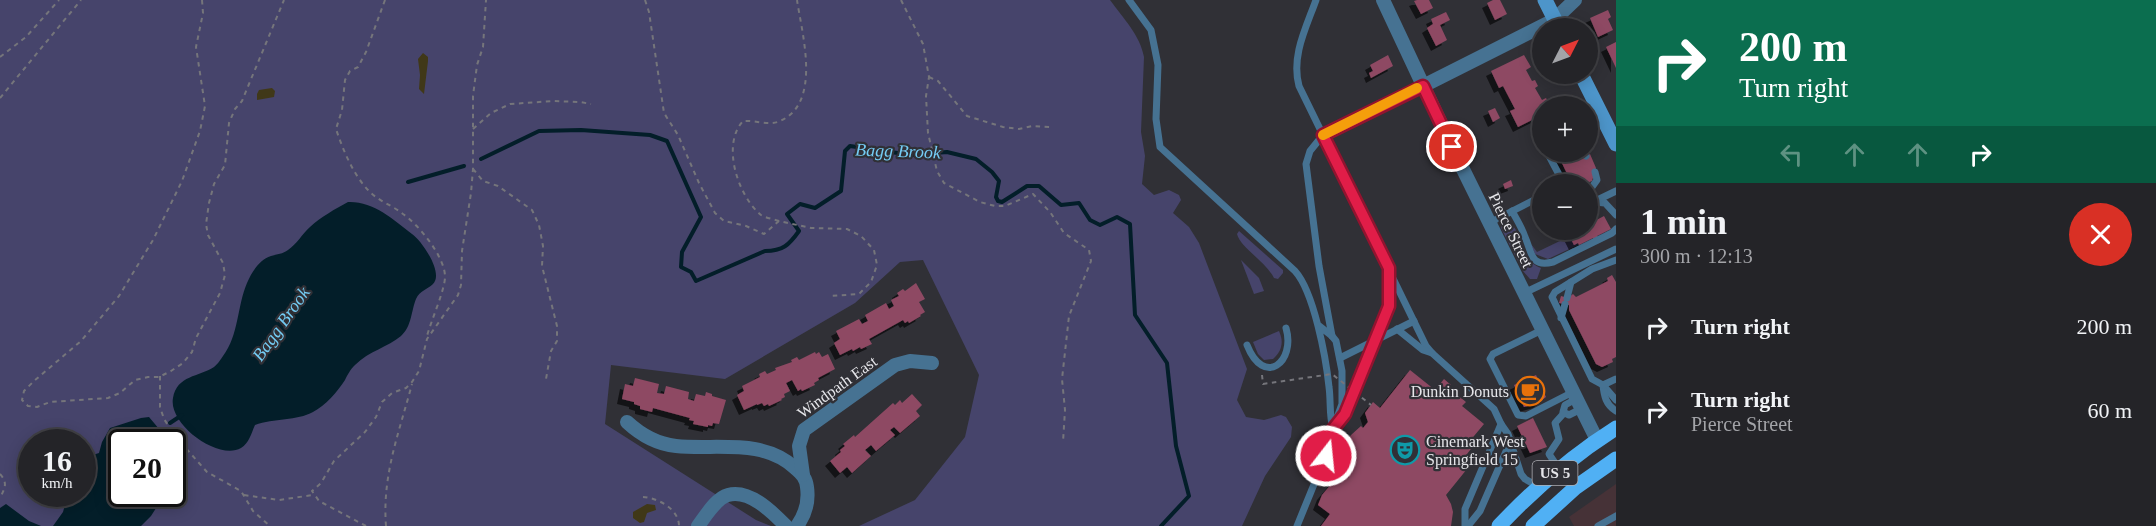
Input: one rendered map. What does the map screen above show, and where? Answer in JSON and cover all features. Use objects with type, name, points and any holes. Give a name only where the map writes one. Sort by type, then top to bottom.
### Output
[{"type":"main road","points":[[1545,0],[1553,18]]},
{"type":"main road","points":[[1586,84],[1616,144]]},
{"type":"main road","name":"US 5","points":[[1499,526],[1560,469],[1616,428]]},
{"type":"main road","name":"US 5","points":[[1538,524],[1576,487],[1616,459]]},
{"type":"street","name":"Pierce Street","points":[[1383,0],[1489,223],[1597,440]]},
{"type":"street","points":[[1561,18],[1575,0]]},
{"type":"street","points":[[1423,86],[1532,35]]},
{"type":"street","name":"Windpath East","points":[[797,526],[803,517],[808,497],[799,446],[804,430],[895,365],[910,361],[932,363]]},
{"type":"street","points":[[627,422],[650,439],[675,446],[744,447],[768,451],[787,460],[803,475]]},
{"type":"street","points":[[698,526],[717,503],[728,495],[743,496],[756,501],[771,511],[786,526]]},
{"type":"lane","points":[[1129,0],[1151,30],[1158,65],[1156,119],[1160,147],[1295,271],[1308,290],[1318,325],[1329,387],[1333,429]]},
{"type":"lane","points":[[1316,0],[1297,55],[1296,72],[1299,86],[1414,321],[1432,353],[1494,409],[1511,440],[1521,474],[1539,487]]},
{"type":"lane","points":[[1298,524],[1326,456],[1342,404],[1343,389],[1340,358],[1332,336],[1319,266],[1306,164],[1310,151],[1323,135],[1423,86]]},
{"type":"lane","points":[[1598,120],[1603,118]]},
{"type":"lane","points":[[1598,200],[1616,191]]},
{"type":"lane","points":[[1489,223],[1532,201]]},
{"type":"lane","points":[[1598,203],[1605,203],[1616,213]]},
{"type":"lane","points":[[1616,205],[1616,213]]},
{"type":"lane","points":[[1512,211],[1527,240],[1533,259],[1540,262],[1550,263],[1616,229]]},
{"type":"lane","points":[[1524,293],[1616,249]]},
{"type":"lane","points":[[1616,260],[1592,269],[1555,292],[1552,297],[1592,379],[1603,385],[1616,400]]},
{"type":"lane","points":[[1333,429],[1345,414],[1389,306],[1389,268]]},
{"type":"lane","points":[[1561,318],[1571,282]]},
{"type":"lane","points":[[1340,358],[1414,321]]},
{"type":"lane","points":[[1318,325],[1332,336]]},
{"type":"lane","points":[[1247,345],[1253,359],[1259,365],[1266,368],[1273,367],[1288,350],[1289,338],[1286,328]]},
{"type":"lane","points":[[1397,329],[1423,350],[1432,353]]},
{"type":"lane","points":[[1542,330],[1493,354],[1490,359],[1498,377],[1518,415],[1526,416],[1577,400]]},
{"type":"lane","points":[[1603,385],[1616,379]]},
{"type":"lane","points":[[1603,385],[1604,397],[1611,408],[1616,411]]},
{"type":"lane","points":[[1564,413],[1563,407],[1577,400]]},
{"type":"lane","points":[[1564,413],[1569,415],[1577,400]]},
{"type":"lane","points":[[1560,469],[1549,454],[1559,439],[1555,423],[1564,413]]},
{"type":"lane","points":[[1466,526],[1465,509],[1501,424]]},
{"type":"lane","points":[[1466,526],[1480,512],[1511,440]]},
{"type":"lane","points":[[1598,526],[1616,516]]},
{"type":"path","points":[[0,57],[26,37],[59,0]]},
{"type":"path","points":[[0,98],[81,0]]},
{"type":"path","points":[[202,0],[203,13],[196,47],[205,106],[200,131],[182,181],[148,248],[119,296],[81,341],[24,391],[22,400],[28,406],[37,407],[50,402],[108,398],[120,393],[135,380],[160,376],[171,371],[183,363],[192,352],[196,338],[220,294],[225,275],[223,263],[208,235],[206,224],[214,184],[225,165],[229,123],[249,84],[284,0]]},
{"type":"path","points":[[366,526],[319,501],[312,491],[321,483],[334,461],[365,432],[376,417],[382,402],[392,393],[406,388],[419,371],[445,278],[442,260],[430,242],[403,213],[386,205],[369,191],[349,161],[336,129],[342,110],[345,80],[350,71],[358,67],[366,52],[385,0]]},
{"type":"path","points":[[427,339],[458,295],[461,285],[462,251],[473,169],[473,96],[477,65],[483,47],[486,0]]},
{"type":"path","points":[[645,0],[649,12],[664,113],[678,135],[715,213],[724,221],[746,226],[764,234],[781,221]]},
{"type":"path","points":[[797,0],[806,54],[807,78],[798,108],[778,122],[743,121],[736,129],[733,142],[739,185],[747,200],[763,216],[802,226],[846,229],[861,236],[874,250],[877,265],[871,282],[859,294],[830,296]]},
{"type":"path","points":[[901,0],[923,44],[929,77],[926,96],[928,133],[937,169],[944,183],[980,202],[995,206],[1005,206],[1033,194],[1050,212],[1064,233],[1089,250],[1092,261],[1069,316],[1062,379],[1065,410],[1063,442]]},
{"type":"path","points":[[929,77],[938,81],[967,116],[1003,128],[1050,126]]},
{"type":"path","points":[[473,129],[491,113],[510,104],[553,101],[591,104]]},
{"type":"path","points":[[473,169],[483,181],[498,186],[532,210],[539,225],[543,246],[542,266],[557,326],[557,341],[551,351],[546,379]]},
{"type":"path","points":[[1262,375],[1263,384],[1332,374],[1371,405]]},
{"type":"path","points":[[160,376],[160,407],[164,419],[175,436],[207,472],[232,484],[244,495],[253,511],[270,526]]},
{"type":"path","points":[[386,526],[384,501],[389,467],[412,381]]},
{"type":"path","points":[[0,474],[6,486],[0,498]]},
{"type":"path","points":[[244,495],[279,500],[314,495]]},
{"type":"path","points":[[643,497],[656,498],[669,507],[679,521],[679,526]]},
{"type":"shaded area","points":[[0,0],[1110,0],[1135,34],[1144,57],[1141,132],[1145,156],[1142,184],[1154,195],[1169,190],[1179,195],[1181,200],[1173,213],[1189,227],[1199,243],[1247,369],[1237,400],[1246,417],[1264,420],[1281,415],[1286,417],[1292,427],[1291,437],[1265,476],[1242,526],[859,526],[915,500],[965,437],[979,375],[923,260],[900,262],[855,303],[725,379],[611,365],[605,424],[756,520],[771,526],[0,526]]},
{"type":"shaded area","points":[[1507,222],[1517,231],[1529,259],[1541,268],[1537,279],[1530,279],[1523,271],[1501,228],[1501,224]]},
{"type":"shaded area","points":[[1239,231],[1283,270],[1278,279],[1274,278],[1243,244],[1237,234]]},
{"type":"shaded area","points":[[1562,240],[1575,240],[1578,245],[1548,259],[1535,254],[1531,244],[1537,252]]},
{"type":"shaded area","points":[[1241,260],[1259,278],[1264,291],[1254,294]]},
{"type":"shaded area","points":[[1279,331],[1282,343],[1280,350],[1273,359],[1264,360],[1258,354],[1253,342]]},
{"type":"shaded area","points":[[1616,484],[1616,526],[1574,526],[1569,517]]},
{"type":"sand","points":[[423,53],[428,57],[424,94],[419,89],[418,59]]},
{"type":"sand","points":[[272,88],[275,91],[274,97],[257,100],[259,90]]},
{"type":"sand","points":[[647,504],[655,505],[656,510],[647,513],[644,522],[640,523],[633,518],[633,512]]},
{"type":"water","points":[[348,202],[357,202],[366,204],[390,217],[416,238],[426,250],[434,265],[436,279],[418,296],[405,332],[360,360],[335,393],[318,409],[300,417],[255,425],[248,441],[241,448],[231,451],[208,445],[196,438],[178,419],[174,408],[175,390],[189,378],[214,367],[223,356],[235,330],[247,283],[259,263],[288,250],[314,223]]},
{"type":"water","points":[[149,417],[159,429],[109,429],[110,428]]},
{"type":"water","points":[[108,432],[108,507],[157,507],[141,526],[53,526],[64,507],[96,507],[96,454],[99,453]]},
{"type":"water","points":[[6,504],[29,521],[41,526],[0,526],[0,508]]},
{"type":"building","points":[[1429,0],[1433,8],[1421,14],[1414,1]]},
{"type":"building","points":[[1500,0],[1507,14],[1495,20],[1487,3]]},
{"type":"building","points":[[1608,10],[1611,17],[1608,19],[1613,30],[1598,37],[1598,18],[1590,18]]},
{"type":"building","points":[[1446,12],[1450,20],[1440,25],[1447,40],[1436,46],[1427,28],[1433,24],[1431,19]]},
{"type":"building","points":[[1616,42],[1616,68],[1606,47]]},
{"type":"building","points":[[1388,55],[1393,66],[1371,78],[1369,73],[1373,71],[1370,65]]},
{"type":"building","points":[[1524,55],[1531,67],[1526,70],[1532,84],[1537,84],[1535,88],[1540,96],[1532,96],[1532,120],[1518,127],[1510,111],[1515,109],[1503,86],[1499,88],[1491,71]]},
{"type":"building","points":[[1495,108],[1500,118],[1493,122],[1488,111]]},
{"type":"building","points":[[1561,162],[1593,162],[1596,168],[1594,174],[1567,174]]},
{"type":"building","points":[[1511,180],[1513,186],[1505,189],[1503,184]]},
{"type":"building","points":[[1604,216],[1611,229],[1598,236],[1598,219]]},
{"type":"building","points":[[1572,240],[1589,240],[1579,245],[1578,243],[1574,245]]},
{"type":"building","points":[[1612,275],[1616,282],[1616,357],[1612,359],[1613,362],[1602,367],[1596,364],[1569,310],[1569,305],[1559,303],[1561,296],[1568,298],[1573,294],[1576,297],[1608,281],[1607,278]]},
{"type":"building","points":[[916,283],[925,299],[919,302],[925,312],[921,316],[909,323],[903,320],[869,339],[872,344],[840,355],[834,343],[840,339],[836,331],[859,319],[862,324],[868,321],[865,315],[886,303],[889,309],[894,306],[891,300],[899,296],[897,293],[903,289],[905,291]]},
{"type":"building","points":[[815,352],[816,354],[819,352],[822,357],[828,354],[835,369],[818,378],[815,385],[802,391],[801,389],[798,391],[792,380],[786,383],[790,391],[784,394],[785,397],[782,400],[769,406],[768,404],[764,406],[762,403],[757,404],[744,410],[737,395],[744,391],[742,386],[760,377],[759,374],[765,371],[767,374],[776,370],[775,368],[792,362],[791,360],[797,357],[799,360]]},
{"type":"building","name":"Cinemark West Springfield 15","points":[[1410,370],[1435,390],[1444,379],[1451,385],[1448,387],[1466,402],[1462,406],[1484,424],[1469,442],[1474,445],[1460,463],[1467,469],[1446,495],[1453,512],[1451,526],[1321,526],[1330,514],[1318,505],[1322,495],[1347,465],[1337,456],[1338,454],[1351,435],[1368,422],[1365,413],[1373,402],[1380,408]]},
{"type":"building","name":"Dunkin Donuts","points":[[1536,375],[1546,397],[1538,403],[1524,407],[1514,385]]},
{"type":"building","points":[[635,378],[659,384],[657,393],[664,394],[666,386],[689,392],[688,399],[694,401],[696,394],[705,396],[706,392],[726,400],[719,424],[713,423],[708,427],[693,424],[694,421],[689,420],[690,418],[653,408],[652,412],[640,409],[640,406],[634,402],[622,399],[625,384],[633,386]]},
{"type":"building","points":[[912,394],[922,405],[916,411],[920,416],[900,433],[894,427],[890,430],[895,435],[876,451],[871,445],[865,450],[871,456],[852,473],[847,467],[840,473],[830,461],[841,452],[840,450],[845,446],[843,444],[854,435],[855,437],[893,403],[895,405],[900,400],[902,403]]},
{"type":"building","points":[[1533,418],[1547,447],[1530,453],[1517,426]]},
{"type":"waterway","name":"Bagg Brook","points":[[481,159],[539,131],[581,130],[650,135],[667,141],[701,217],[682,252],[681,267],[691,272],[696,281],[789,243],[799,231],[787,214],[800,204],[815,208],[841,191],[845,151],[850,146],[911,155],[947,152],[976,159],[999,181],[996,197],[998,201],[1002,202],[1027,186],[1039,186],[1061,205],[1079,203],[1090,220],[1100,225],[1117,217],[1130,224],[1135,315],[1167,363],[1176,446],[1189,496],[1161,526]]},
{"type":"waterway","name":"Bagg Brook","points":[[408,182],[464,166]]},
{"type":"waterway","name":"Bagg Brook","points":[[170,423],[182,415]]},
{"type":"slow traffic","points":[[1323,135],[1417,88]]},
{"type":"place","name":"Dunkin Donuts","points":[[1530,391]]},
{"type":"place","name":"Cinemark West Springfield 15","points":[[1405,450]]},
{"type":"route","points":[[1326,456],[1333,429],[1345,414],[1389,306],[1389,268],[1323,135],[1423,86],[1452,147]]}]
